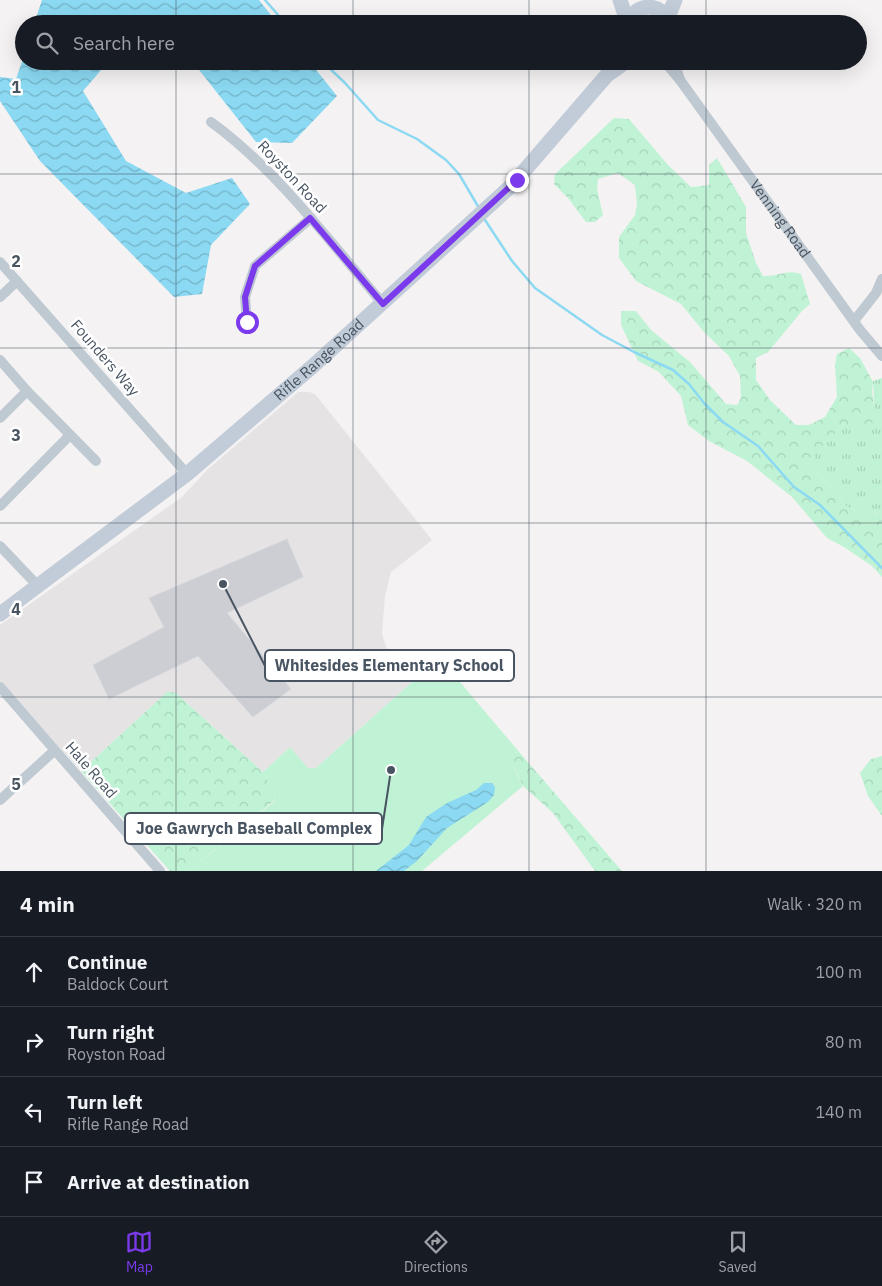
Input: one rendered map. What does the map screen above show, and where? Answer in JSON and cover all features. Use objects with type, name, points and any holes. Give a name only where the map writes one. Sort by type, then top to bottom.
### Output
[{"type":"main road","points":[[620,0],[625,15]]},
{"type":"main road","points":[[670,15],[675,0]]},
{"type":"main road","points":[[633,15],[649,3],[661,10],[664,15]]},
{"type":"main road","name":"Rifle Range Road","points":[[0,614],[187,474],[383,304],[511,186],[609,70]]},
{"type":"street","name":"Venning Road","points":[[672,70],[854,321],[882,356]]},
{"type":"street","name":"Venning Road","points":[[677,70],[680,80]]},
{"type":"street","name":"Royston Road","points":[[211,122],[257,160],[310,218],[383,304]]},
{"type":"street","points":[[247,322],[245,297],[255,266],[310,218]]},
{"type":"street","name":"Founders Way","points":[[0,262],[187,474]]},
{"type":"street","points":[[854,321],[876,293],[882,279]]},
{"type":"street","points":[[0,297],[17,281]]},
{"type":"street","points":[[0,360],[27,391],[96,461]]},
{"type":"street","points":[[0,418],[27,391]]},
{"type":"street","points":[[0,506],[70,435]]},
{"type":"street","points":[[0,546],[38,586]]},
{"type":"street","name":"Hale Road","points":[[0,687],[160,871]]},
{"type":"street","points":[[0,800],[54,751]]},
{"type":"shaded area","points":[[298,392],[315,394],[432,540],[391,572],[385,596],[382,633],[386,647],[410,675],[412,682],[316,768],[308,768],[290,747],[263,772],[177,694],[167,692],[81,771],[0,681],[0,625],[182,497],[207,470]]},
{"type":"green space","points":[[614,118],[629,119],[668,165],[691,187],[709,185],[709,165],[717,158],[746,207],[746,233],[756,263],[763,276],[791,272],[801,274],[810,304],[768,352],[756,358],[756,380],[770,400],[796,425],[809,425],[825,417],[837,397],[835,365],[837,354],[849,348],[860,358],[873,382],[874,406],[881,420],[854,428],[845,424],[815,453],[814,468],[847,507],[865,514],[882,513],[882,577],[872,566],[827,538],[792,497],[747,461],[709,441],[688,425],[681,396],[659,372],[638,361],[621,325],[621,311],[636,311],[651,330],[690,362],[726,404],[737,405],[741,398],[740,376],[729,356],[704,332],[681,304],[636,281],[619,258],[619,237],[635,215],[637,204],[635,185],[618,173],[598,179],[597,189],[603,215],[595,222],[586,222],[568,198],[554,184],[555,174]]},
{"type":"green space","points":[[882,378],[882,513],[865,514],[847,507],[814,468],[814,453],[845,424],[874,406],[873,381]]},
{"type":"green space","points":[[438,669],[449,669],[520,753],[515,752],[513,760],[523,786],[422,871],[188,871],[275,801],[274,791],[263,772],[290,747],[308,768],[316,768],[412,682],[410,675]]},
{"type":"green space","points":[[167,692],[177,694],[263,772],[274,791],[275,800],[188,871],[170,871],[81,771]]},
{"type":"green space","points":[[515,752],[520,753],[622,871],[595,871],[553,813],[523,786],[512,761],[512,756]]},
{"type":"green space","points":[[882,756],[882,816],[868,796],[860,773],[871,759]]},
{"type":"water","points":[[42,0],[259,0],[271,15],[37,15]]},
{"type":"water","points":[[19,70],[101,70],[83,91],[126,161],[186,193],[232,178],[250,204],[211,245],[202,294],[174,297],[40,161],[0,101],[0,77],[16,79]]},
{"type":"water","points":[[199,70],[316,70],[337,96],[292,143],[256,142]]},
{"type":"water","points":[[484,783],[492,783],[495,787],[494,795],[488,802],[447,828],[417,861],[404,871],[376,871],[409,845],[426,817],[447,803],[476,790]]},
{"type":"building","points":[[287,539],[303,577],[227,613],[291,689],[253,717],[198,656],[109,699],[93,665],[164,627],[149,598]]},
{"type":"waterway","points":[[265,0],[278,15]]},
{"type":"waterway","points":[[331,70],[378,120],[417,139],[446,160],[459,174],[479,208]]},
{"type":"waterway","points":[[483,217],[512,261],[535,288],[602,335],[673,370],[689,384],[723,422],[758,446],[794,487],[820,505],[882,568]]},
{"type":"place","name":"Whitesides Elementary School","points":[[223,584]]},
{"type":"place","name":"Joe Gawrych Baseball Complex","points":[[391,770]]},
{"type":"route","points":[[247,322],[245,297],[255,266],[310,218],[383,304],[517,180]]}]
